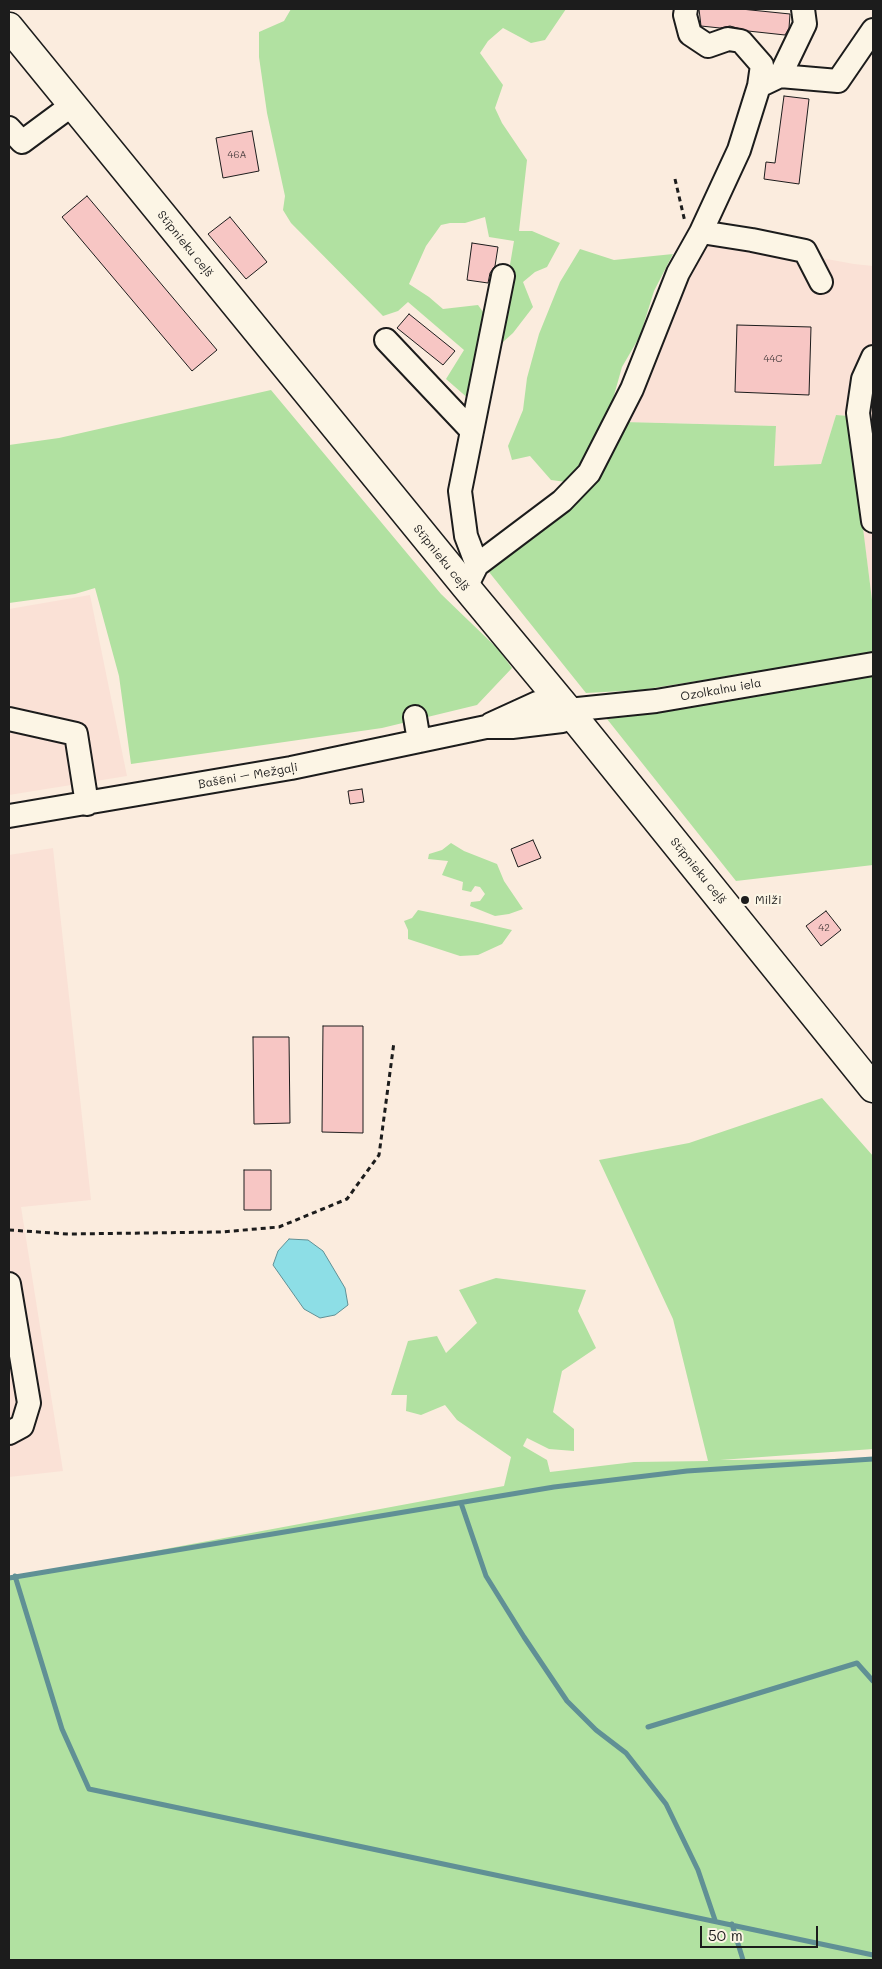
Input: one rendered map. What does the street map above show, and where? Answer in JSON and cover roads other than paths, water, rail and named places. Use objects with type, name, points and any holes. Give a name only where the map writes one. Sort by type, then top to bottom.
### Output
[{"type":"main road","name":"Stīpnieku ceļš","points":[[9,28],[471,576],[568,710],[873,1088]]},
{"type":"street","points":[[471,576],[562,501],[589,473],[632,389],[678,273],[739,150],[759,86],[762,65],[741,42],[728,39],[708,46],[690,34],[685,14],[686,9]]},
{"type":"street","points":[[780,76],[805,24],[803,9]]},
{"type":"street","points":[[759,86],[780,76],[838,81],[873,30]]},
{"type":"street","points":[[9,128],[22,142],[72,105]]},
{"type":"street","points":[[700,232],[805,251],[821,282]]},
{"type":"street","points":[[471,576],[460,491],[503,276]]},
{"type":"street","points":[[386,340],[472,431]]},
{"type":"street","points":[[873,357],[863,379],[858,413],[873,521]]},
{"type":"street","name":"Ozolkalnu iela","points":[[568,710],[656,701],[873,664]]},
{"type":"street","name":"Bašēni – Mežgaļi","points":[[9,816],[87,804],[162,800],[291,768],[486,727],[512,727],[562,721],[568,710]]},
{"type":"street","points":[[415,717],[419,741]]},
{"type":"street","points":[[9,719],[76,734],[87,804]]},
{"type":"street","points":[[9,1284],[29,1403],[22,1426],[9,1433]]},
{"type":"water","points":[[289,1239],[308,1240],[323,1251],[345,1288],[348,1305],[335,1315],[320,1318],[304,1309],[273,1265],[278,1251]]},
{"type":"waterway","points":[[9,1578],[554,1487],[687,1471],[873,1459]]},
{"type":"waterway","points":[[461,1503],[486,1576],[567,1701],[596,1730],[626,1753],[666,1804],[698,1870],[715,1920]]},
{"type":"waterway","points":[[15,1576],[62,1729],[89,1789],[873,1955]]},
{"type":"waterway","points":[[648,1727],[857,1663],[873,1681]]},
{"type":"waterway","points":[[732,1924],[743,1960]]},
{"type":"place","name":"Milži","points":[[745,900]]}]
